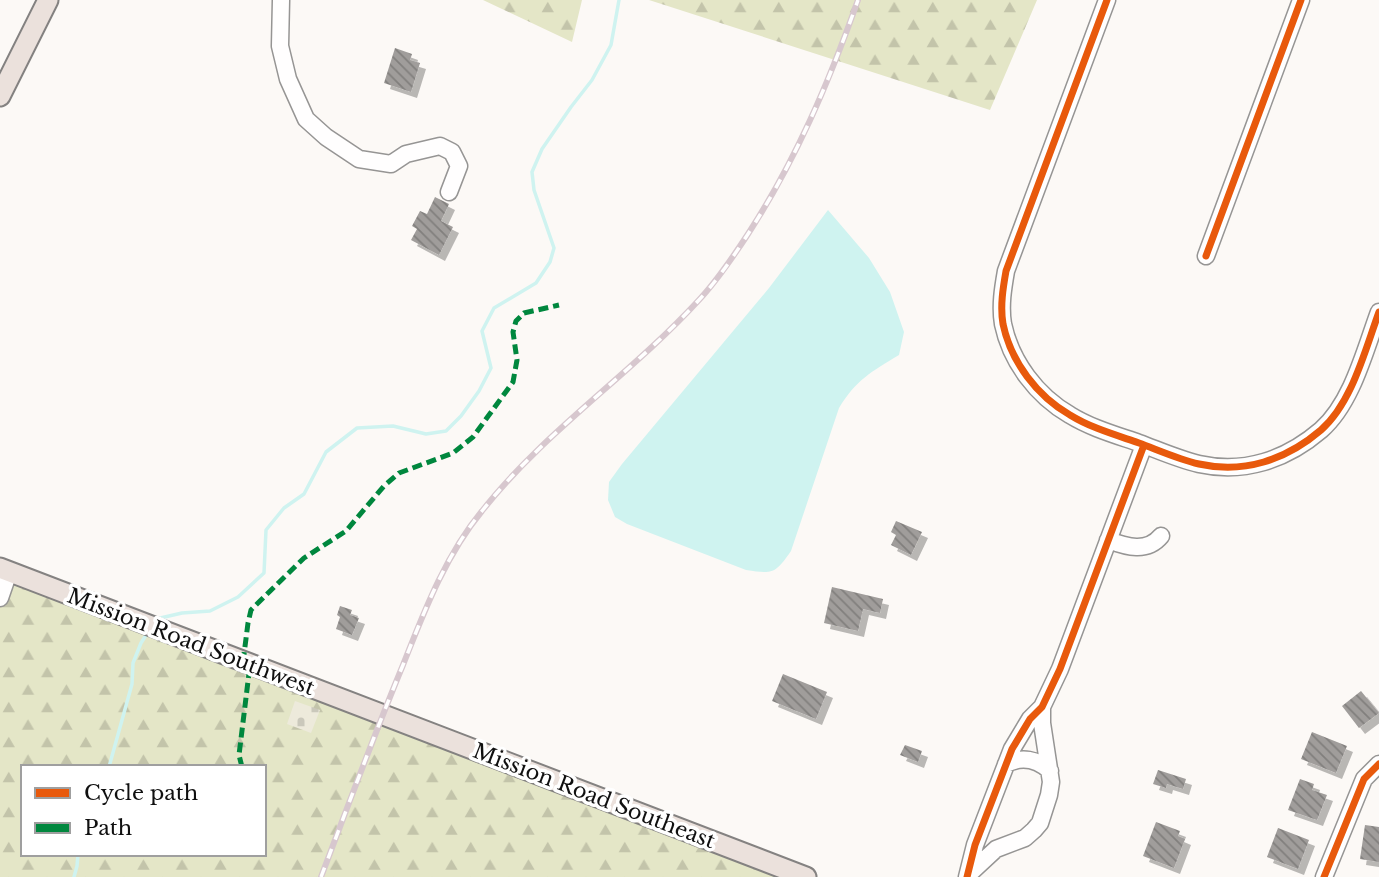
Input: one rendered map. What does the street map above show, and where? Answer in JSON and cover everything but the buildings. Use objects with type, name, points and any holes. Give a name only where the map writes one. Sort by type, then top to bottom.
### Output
[{"type":"main road","points":[[0,96],[48,0]]},
{"type":"main road","name":"Mission Road Southwest","points":[[5,570],[382,716]]},
{"type":"main road","name":"Mission Road Southeast","points":[[382,716],[806,877]]},
{"type":"street","points":[[281,0],[280,46],[288,79],[306,120],[359,159],[391,164],[406,154],[440,146],[452,152],[459,166],[449,192]]},
{"type":"street","points":[[1107,0],[1006,271],[1002,296],[1003,323],[1012,349],[1028,379],[1048,400],[1070,415],[1144,445],[1195,463],[1225,467],[1258,465],[1295,449],[1324,428],[1335,415],[1350,389],[1377,322]]},
{"type":"street","points":[[1206,256],[1301,0]]},
{"type":"street","points":[[968,876],[975,845],[1006,764],[1021,733],[1042,707],[1060,669],[1144,445]]},
{"type":"street","points":[[1108,540],[1140,547],[1150,546],[1161,536]]},
{"type":"street","points":[[0,597],[5,570]]},
{"type":"street","points":[[968,876],[996,849],[1025,838],[1040,823],[1049,795],[1050,771],[1042,707]]},
{"type":"street","points":[[1006,764],[1018,759],[1036,760],[1050,771]]},
{"type":"street","points":[[1324,877],[1364,779],[1379,764]]},
{"type":"green space","points":[[483,0],[582,0],[572,42]]},
{"type":"green space","points":[[649,0],[1037,0],[990,110]]},
{"type":"green space","points":[[0,569],[776,877],[0,877]]},
{"type":"green space","points":[[295,701],[320,710],[311,733],[287,724]]},
{"type":"water","points":[[828,210],[869,258],[890,292],[904,332],[899,355],[865,377],[839,408],[791,551],[773,571],[746,570],[615,517],[608,500],[609,482],[769,288]]},
{"type":"waterway","points":[[156,619],[182,613],[210,611],[238,597],[264,573],[266,530],[284,508],[304,494],[326,452],[357,428],[393,426],[426,434],[446,431],[461,416],[491,368],[482,331],[494,308],[536,283],[550,262],[554,248],[534,190],[532,172],[542,149],[592,80],[611,45],[619,0]]},
{"type":"waterway","points":[[110,765],[132,684],[133,663],[148,632]]},
{"type":"waterway","points":[[74,877],[78,856]]},
{"type":"railway","points":[[321,877],[419,625],[436,585],[457,547],[506,482],[560,429],[672,328],[724,269],[765,206],[796,149],[823,91],[858,0]]},
{"type":"marked path","points":[[243,662],[251,610],[304,558],[346,531],[384,486],[399,473],[453,453],[473,437],[513,382],[517,360],[513,332],[516,321],[524,313],[559,305]]},
{"type":"marked path","points":[[242,765],[239,755],[250,665]]},
{"type":"cycle path","points":[[1107,0],[1006,271],[1002,304],[1003,324],[1012,352],[1036,388],[1070,415],[1104,431],[1199,464],[1216,467],[1248,466],[1279,457],[1294,449],[1332,419],[1349,391],[1379,312]]},
{"type":"cycle path","points":[[1206,256],[1301,0]]},
{"type":"cycle path","points":[[967,877],[975,845],[1012,749],[1030,719],[1042,707],[1060,669],[1144,445]]},
{"type":"cycle path","points":[[1324,877],[1364,779],[1379,764]]}]
